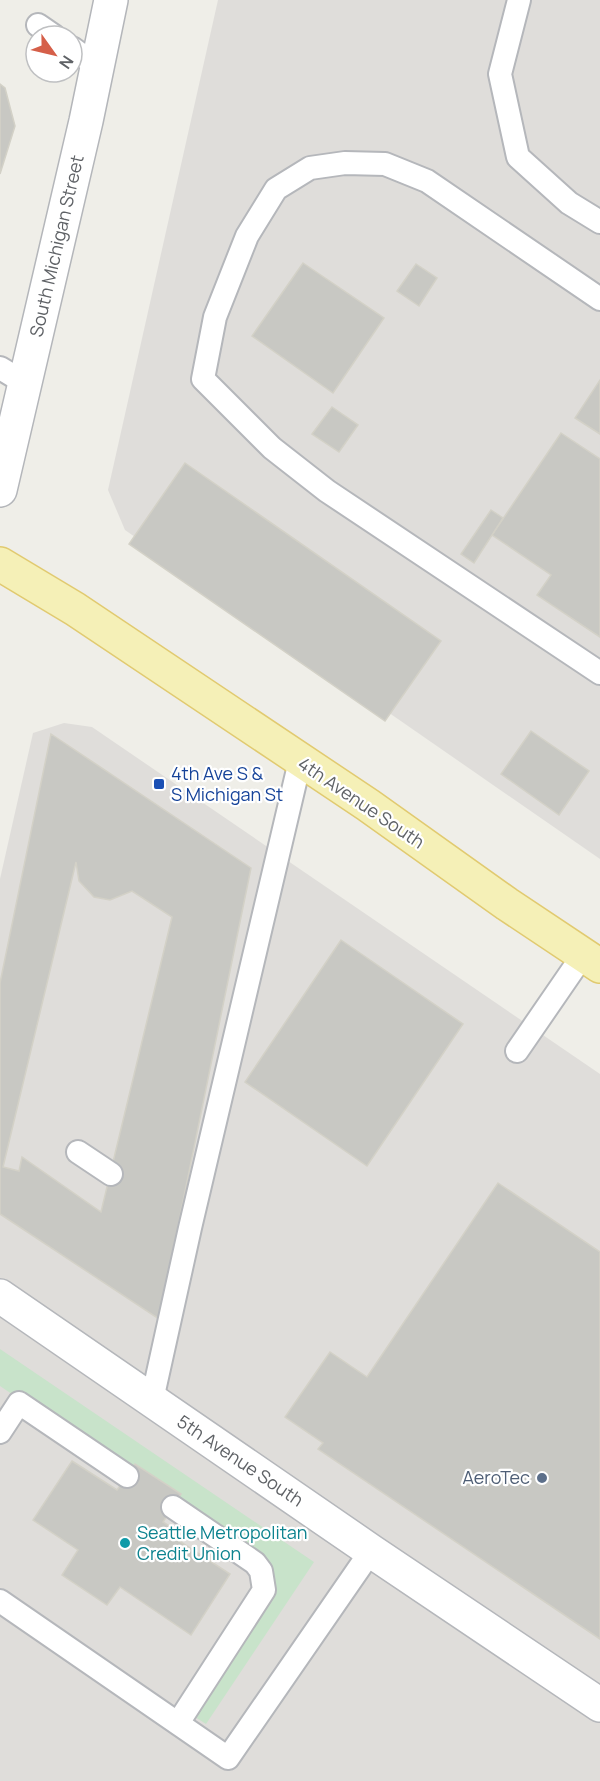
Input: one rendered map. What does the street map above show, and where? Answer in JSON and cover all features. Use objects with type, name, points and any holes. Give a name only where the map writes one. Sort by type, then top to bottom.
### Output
[{"type":"main road","name":"4th Avenue South","points":[[0,564],[75,609],[368,805],[507,904],[592,960]]},
{"type":"street","name":"South Michigan Street","points":[[0,490],[12,376],[85,57],[111,0]]},
{"type":"street","name":"5th Avenue South","points":[[0,1296],[600,1705]]},
{"type":"lane","points":[[519,0],[500,74],[518,158],[569,203],[600,222]]},
{"type":"lane","points":[[600,299],[427,180],[385,164],[345,163],[310,168],[276,189],[247,236],[215,317],[203,378],[272,448],[327,491],[600,673]]},
{"type":"lane","points":[[152,1400],[184,1224],[300,761]]},
{"type":"lane","points":[[517,1052],[592,960]]},
{"type":"lane","points":[[78,1152],[111,1174]]},
{"type":"lane","points":[[0,1432],[20,1403],[127,1476]]},
{"type":"lane","points":[[173,1507],[255,1563],[264,1580],[264,1590],[178,1724]]},
{"type":"lane","points":[[0,1601],[228,1758],[371,1551]]},
{"type":"shaded area","points":[[218,0],[600,0],[600,859],[125,530],[108,490]]},
{"type":"shaded area","points":[[64,723],[92,727],[600,1074],[600,1781],[0,1781],[0,879],[33,733]]},
{"type":"green space","points":[[0,1349],[314,1562],[206,1724],[192,1715],[269,1599],[259,1561],[0,1386]]},
{"type":"building","points":[[0,84],[5,88],[15,126],[0,174]]},
{"type":"building","points":[[303,263],[384,318],[333,393],[252,336]]},
{"type":"building","points":[[416,264],[437,278],[419,306],[397,291]]},
{"type":"building","points":[[600,380],[600,434],[575,418]]},
{"type":"building","points":[[332,407],[358,425],[339,452],[312,434]]},
{"type":"building","points":[[561,433],[600,459],[600,637],[537,595],[551,575],[492,535]]},
{"type":"building","points":[[185,463],[441,641],[385,721],[129,544]]},
{"type":"building","points":[[491,510],[503,518],[474,563],[461,554]]},
{"type":"building","points":[[531,731],[589,771],[559,815],[501,774]]},
{"type":"building","points":[[51,734],[251,868],[159,1319],[0,1214],[0,983]],"holes":[[[76,862],[79,881],[94,897],[110,900],[132,891],[172,917],[101,1212],[22,1157],[19,1171],[3,1167]]]},
{"type":"building","points":[[341,940],[463,1024],[367,1166],[245,1082]]},
{"type":"building","points":[[498,1183],[600,1252],[600,1639],[318,1449],[323,1443],[285,1417],[330,1352],[367,1377]]},
{"type":"building","name":"Seattle Metropolitan Credit Union","points":[[72,1461],[117,1490],[135,1464],[181,1494],[163,1522],[177,1531],[173,1537],[230,1574],[191,1635],[120,1587],[107,1605],[62,1575],[78,1550],[33,1520]]},
{"type":"place","name":"4th Ave S & S Michigan St","points":[[159,784]]},
{"type":"place","name":"AeroTec","points":[[542,1478]]},
{"type":"place","name":"Seattle Metropolitan Credit Union","points":[[125,1543]]}]
